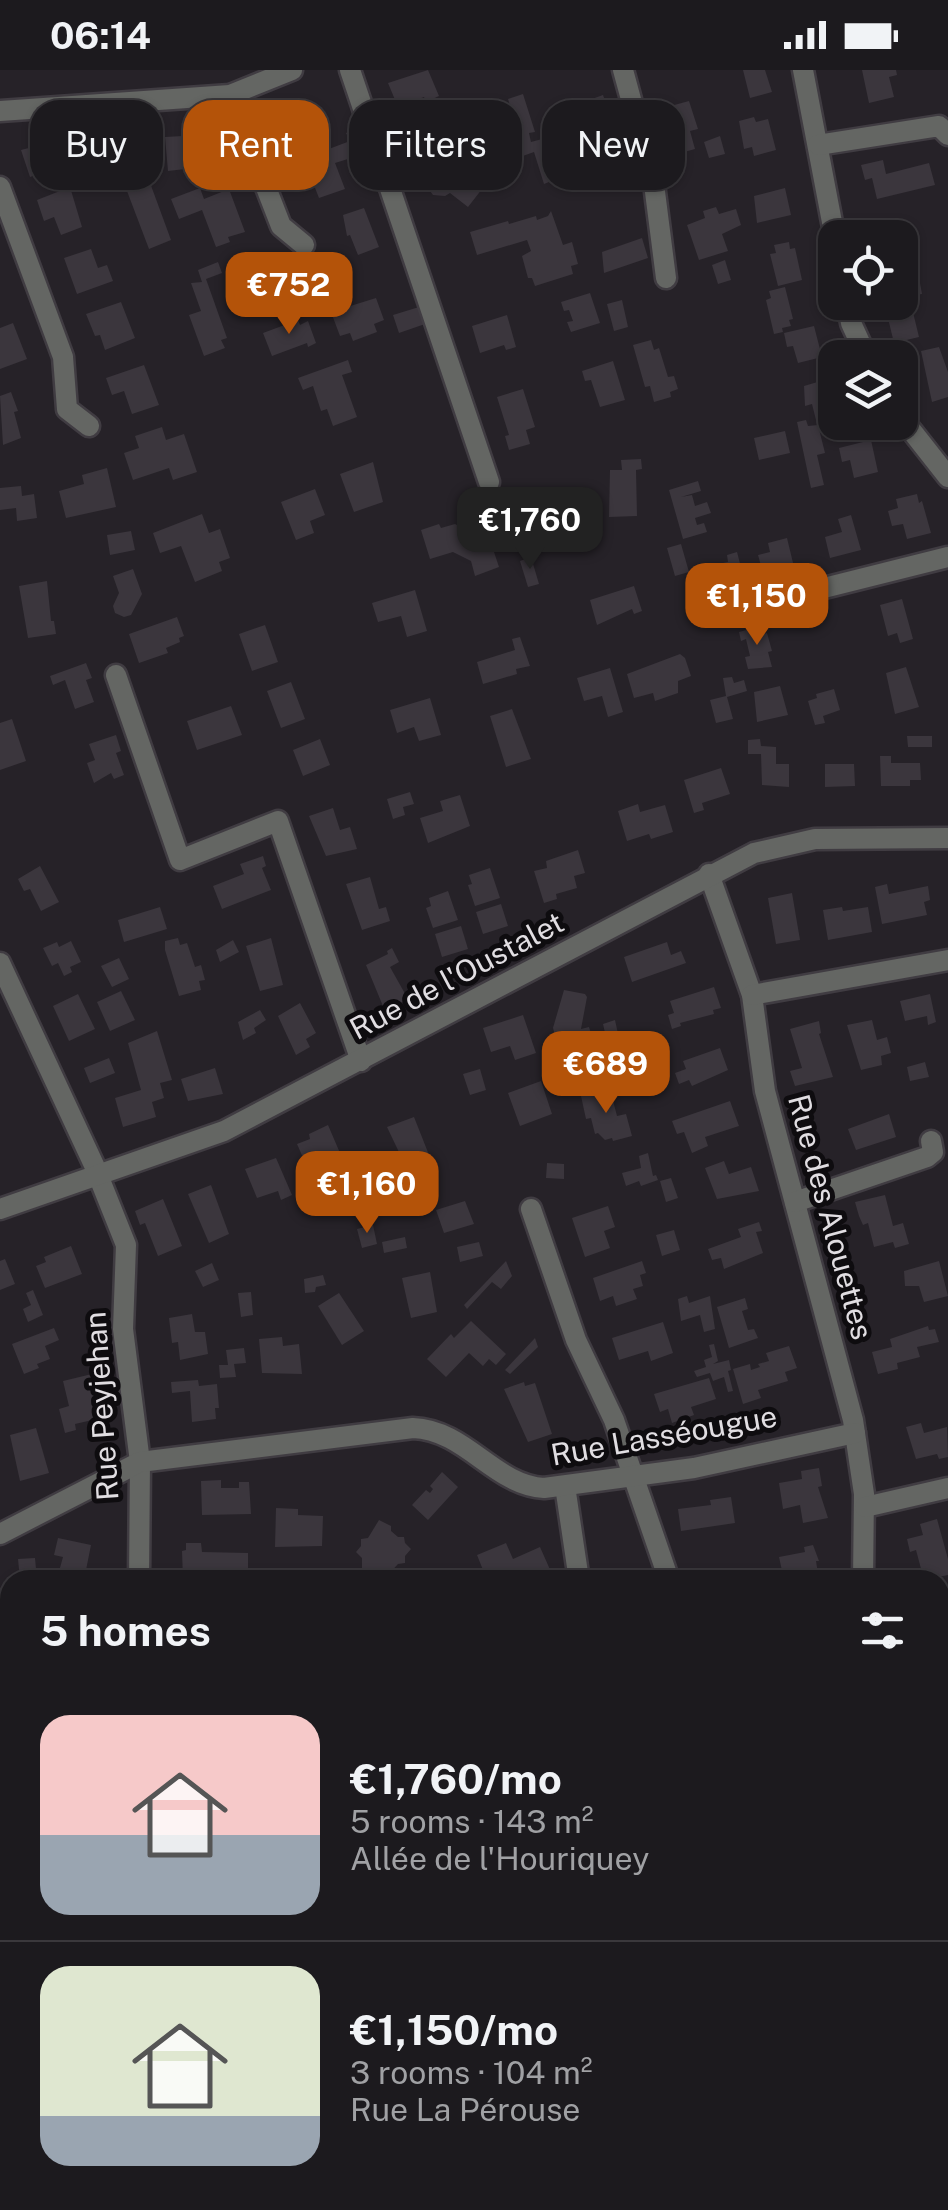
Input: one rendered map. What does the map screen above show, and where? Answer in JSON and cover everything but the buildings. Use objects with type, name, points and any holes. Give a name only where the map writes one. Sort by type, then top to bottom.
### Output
[{"type":"street","points":[[0,111],[230,95],[292,70]]},
{"type":"street","points":[[350,70],[490,482]]},
{"type":"street","points":[[623,70],[654,184],[666,278]]},
{"type":"street","points":[[804,70],[832,220]]},
{"type":"street","points":[[230,95],[281,226],[304,244]]},
{"type":"street","points":[[818,145],[939,126],[948,135]]},
{"type":"street","points":[[0,187],[63,357],[67,410],[89,426]]},
{"type":"street","points":[[918,438],[948,476]]},
{"type":"street","points":[[716,615],[948,557]]},
{"type":"street","points":[[116,675],[180,860],[278,822],[361,1061]]},
{"type":"street","name":"Rue de l'Oustalet","points":[[0,1209],[224,1130],[754,853],[794,841],[948,838]]},
{"type":"street","name":"Rue des Alouettes","points":[[709,874],[752,995],[765,1091],[855,1433],[865,1507],[863,1570]]},
{"type":"street","points":[[752,995],[948,960]]},
{"type":"street","name":"Rue Peyjehan","points":[[0,962],[126,1245],[123,1329],[140,1462],[139,1570]]},
{"type":"street","points":[[796,1202],[927,1157],[932,1152],[931,1140]]},
{"type":"street","points":[[532,1208],[576,1340],[610,1410],[666,1570]]},
{"type":"street","name":"Rue Lasséougue","points":[[140,1462],[422,1428],[453,1437],[520,1484],[544,1488],[724,1462],[855,1433]]},
{"type":"street","points":[[0,1534],[140,1462]]},
{"type":"street","points":[[565,1486],[578,1570]]},
{"type":"street","points":[[865,1507],[948,1488]]}]
